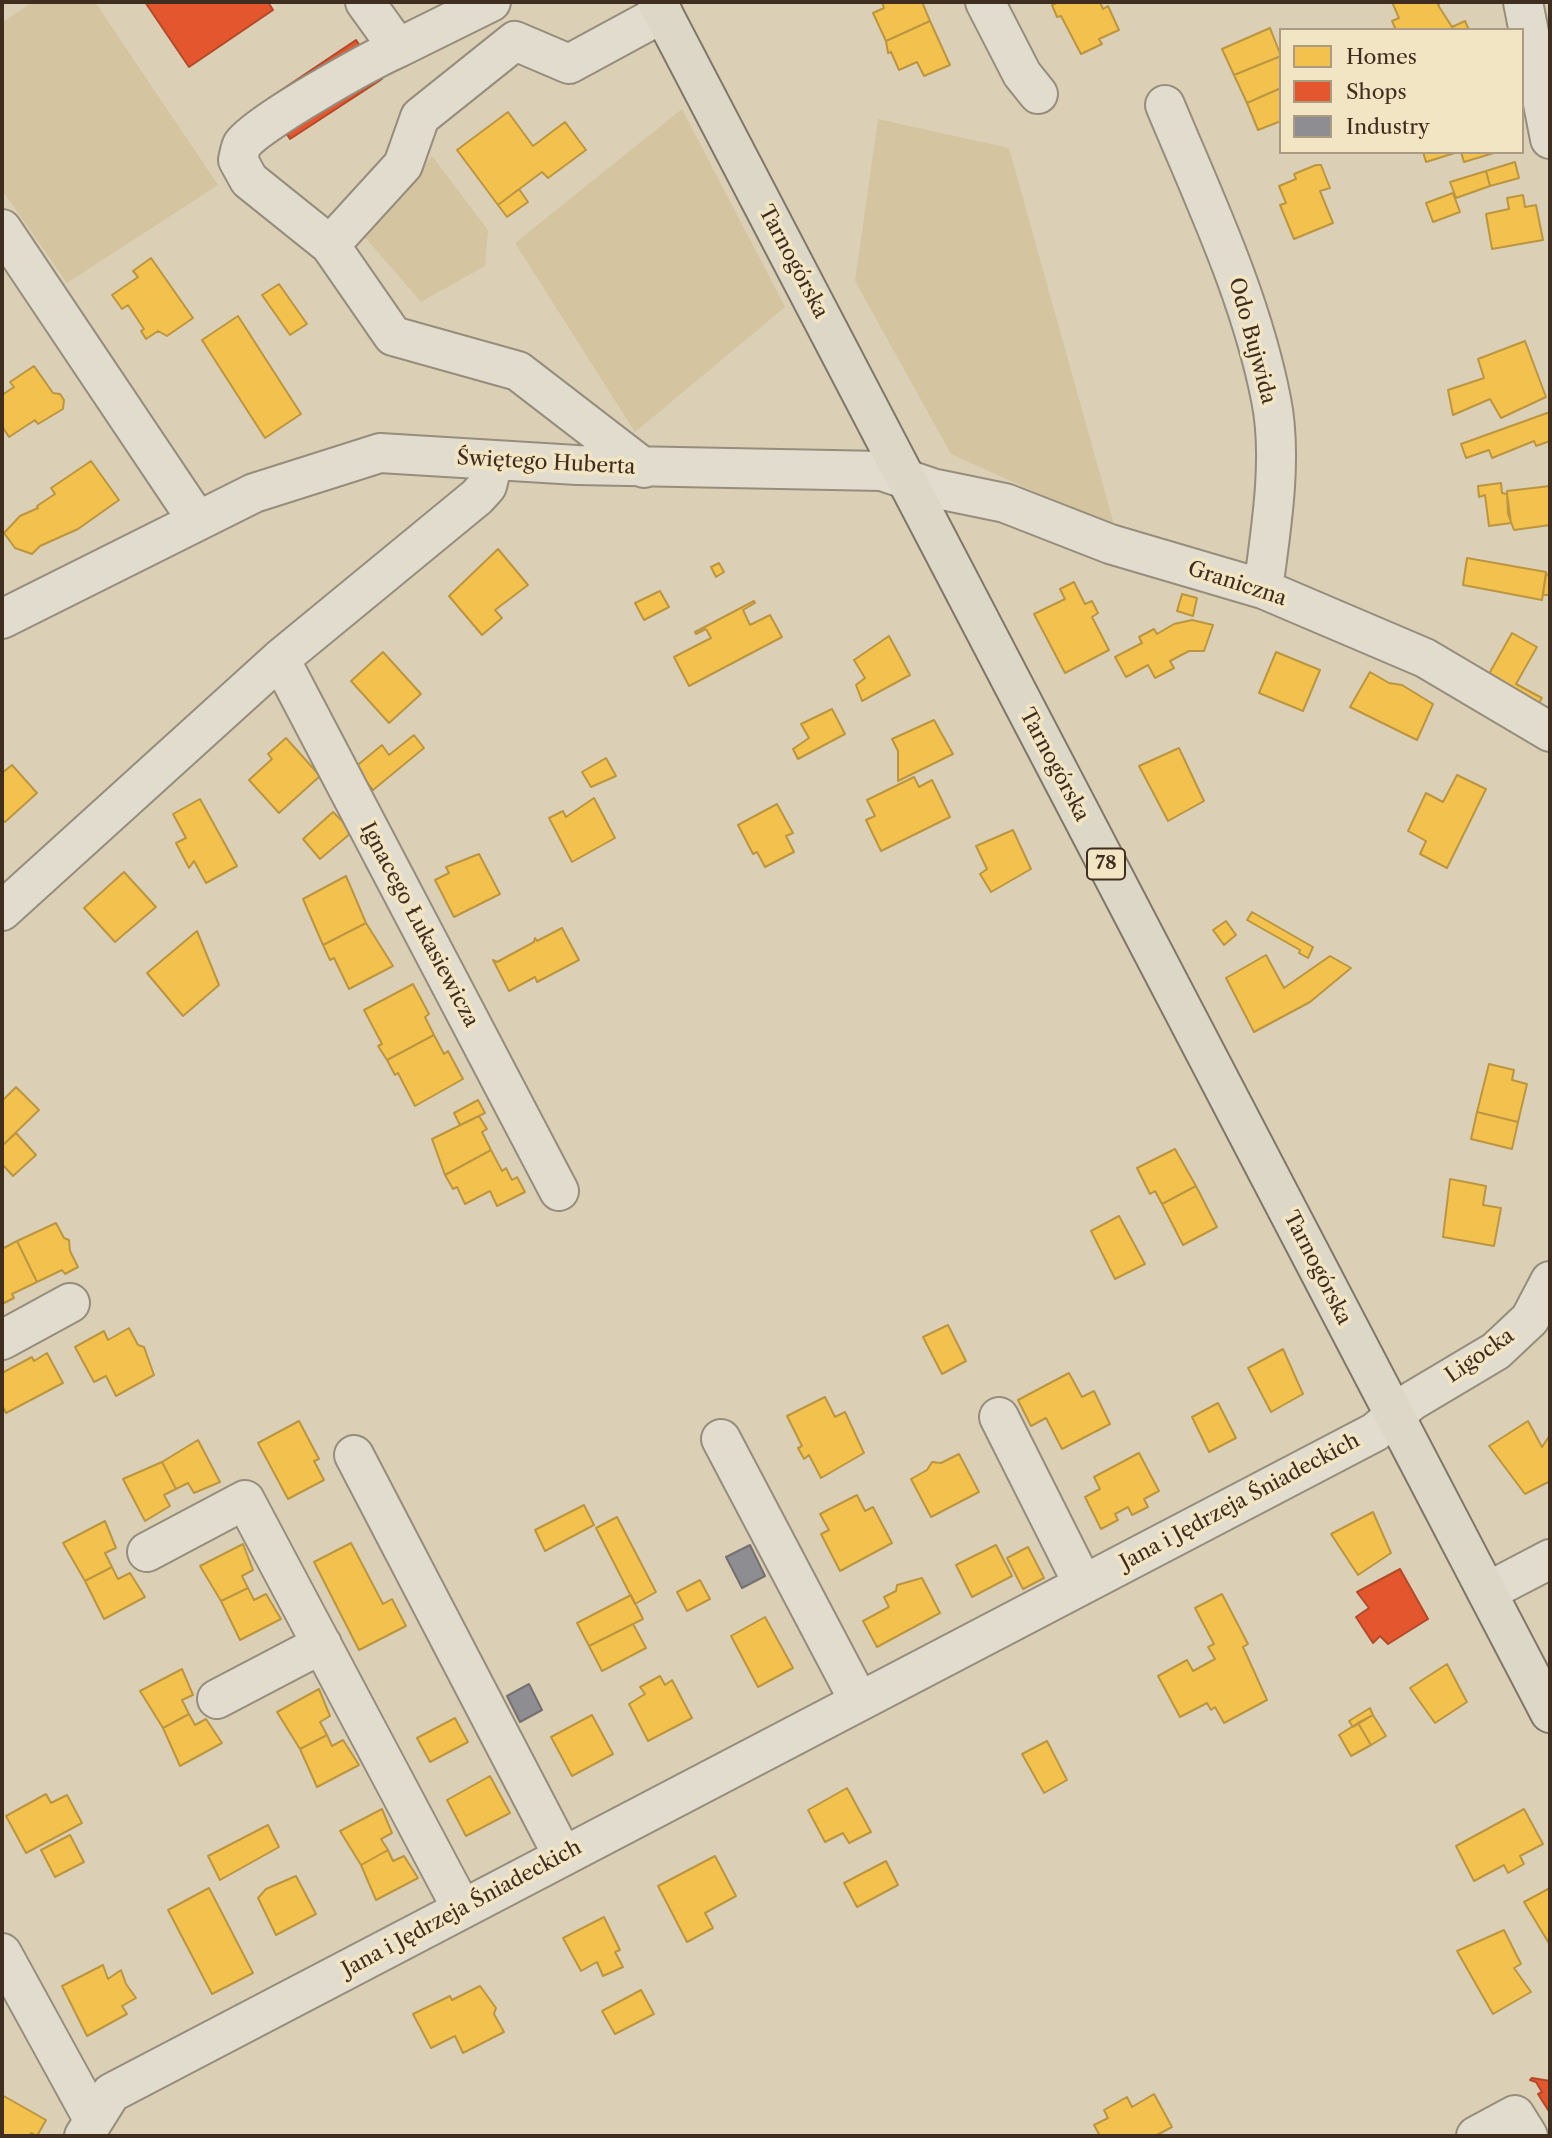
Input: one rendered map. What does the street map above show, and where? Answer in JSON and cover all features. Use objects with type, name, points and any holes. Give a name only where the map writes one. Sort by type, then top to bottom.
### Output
[{"type":"main road","name":"Tarnogórska","points":[[660,7],[1550,1713]]},
{"type":"street","points":[[365,2],[398,48]]},
{"type":"street","points":[[491,2],[370,61],[288,111],[243,144],[238,160],[249,180],[330,245],[393,336],[518,371],[644,468]]},
{"type":"street","points":[[985,2],[1022,74],[1038,94]]},
{"type":"street","points":[[1523,2],[1550,139]]},
{"type":"street","points":[[330,245],[403,165],[420,117],[515,41],[569,64],[660,7]]},
{"type":"street","name":"Odo Bujwida","points":[[1165,105],[1235,273],[1272,400],[1275,474],[1263,589]]},
{"type":"street","points":[[2,229],[197,520]]},
{"type":"street","name":"Świętego Huberta","points":[[2,619],[254,493],[380,453],[493,462],[644,468],[837,468],[881,471],[906,479]]},
{"type":"street","points":[[2,911],[280,659],[477,497],[488,486],[493,462]]},
{"type":"street","name":"Graniczna","points":[[906,479],[932,488],[1005,503],[1110,544],[1263,589],[1425,658],[1550,732]]},
{"type":"street","name":"Ignacego Łukasiewicza","points":[[280,659],[559,1191]]},
{"type":"street","name":"Ligocka","points":[[1394,1416],[1412,1401],[1496,1350],[1531,1319],[1550,1282]]},
{"type":"street","points":[[2,1340],[70,1303]]},
{"type":"street","name":"Jana i Jędrzeja Śniadeckich","points":[[88,2128],[111,2093],[1375,1432],[1394,1416]]},
{"type":"street","points":[[999,1417],[1083,1584]]},
{"type":"street","points":[[721,1439],[859,1701]]},
{"type":"street","points":[[354,1455],[563,1856]]},
{"type":"street","points":[[147,1552],[245,1500],[462,1909]]},
{"type":"street","points":[[1487,1592],[1550,1559]]},
{"type":"street","points":[[217,1699],[321,1644]]},
{"type":"street","points":[[2,1953],[88,2128]]},
{"type":"street","points":[[1476,2136],[1515,2115],[1528,2136]]},
{"type":"shaded area","points":[[32,2],[95,2],[218,185],[67,283],[2,190],[2,23]]},
{"type":"shaded area","points":[[682,109],[785,307],[635,432],[515,243]]},
{"type":"shaded area","points":[[878,119],[1009,148],[1115,528],[951,454],[855,281]]},
{"type":"shaded area","points":[[432,156],[488,230],[485,266],[421,302],[364,236],[372,219]]},
{"type":"building: Homes","points":[[882,2],[922,2],[930,21],[886,41],[873,13],[884,8]]},
{"type":"building: Homes","points":[[1059,2],[1100,2],[1103,9],[1108,6],[1119,30],[1099,39],[1102,44],[1081,54],[1061,16],[1057,17],[1052,5]]},
{"type":"building: Homes","points":[[1392,2],[1441,2],[1438,5],[1452,27],[1465,21],[1468,28],[1395,28],[1392,21],[1399,18]]},
{"type":"building: Homes","points":[[930,21],[950,65],[924,76],[917,62],[899,70],[891,52],[888,53],[886,41]]},
{"type":"building: Homes","points":[[1270,28],[1279,57],[1234,75],[1222,49]]},
{"type":"building: Homes","points":[[1279,57],[1279,89],[1247,103],[1234,75]]},
{"type":"building: Homes","points":[[1279,89],[1279,122],[1258,130],[1247,103]]},
{"type":"building: Homes","points":[[508,112],[533,146],[565,122],[586,150],[548,178],[542,172],[498,205],[457,150]]},
{"type":"building: Homes","points":[[1424,154],[1452,154],[1426,162]]},
{"type":"building: Homes","points":[[1462,154],[1490,154],[1464,162]]},
{"type":"building: Homes","points":[[1515,162],[1519,178],[1490,186],[1486,171]]},
{"type":"building: Homes","points":[[1321,165],[1330,188],[1320,191],[1333,223],[1294,239],[1280,205],[1286,203],[1279,186],[1296,179],[1294,174]]},
{"type":"building: Homes","points":[[1486,171],[1490,186],[1456,198],[1450,182]]},
{"type":"building: Homes","points":[[519,189],[528,202],[507,217],[498,205]]},
{"type":"building: Homes","points":[[1453,193],[1460,212],[1433,222],[1426,203]]},
{"type":"building: Homes","points":[[1523,195],[1525,207],[1536,205],[1543,240],[1492,249],[1486,214],[1509,209],[1507,198]]},
{"type":"building: Homes","points":[[151,258],[193,318],[167,336],[158,331],[146,339],[141,331],[144,329],[128,305],[122,309],[112,295],[138,277],[133,271]]},
{"type":"building: Homes","points":[[279,284],[307,324],[290,335],[262,295]]},
{"type":"building: Homes","points":[[238,316],[301,414],[265,438],[202,340]]},
{"type":"building: Homes","points":[[1525,341],[1546,397],[1501,418],[1490,399],[1453,415],[1448,390],[1484,378],[1478,359]]},
{"type":"building: Homes","points":[[34,366],[53,393],[60,394],[64,400],[63,409],[38,424],[35,420],[9,437],[2,426],[2,395],[14,387],[10,382]]},
{"type":"building: Homes","points":[[1550,412],[1550,441],[1536,446],[1534,441],[1492,458],[1489,450],[1466,458],[1461,444]]},
{"type":"building: Homes","points":[[91,461],[119,500],[78,529],[40,546],[32,554],[15,548],[4,533],[20,516],[38,508],[37,506],[55,494],[51,488]]},
{"type":"building: Homes","points":[[1501,483],[1502,493],[1507,494],[1511,523],[1489,526],[1485,495],[1479,497],[1478,486]]},
{"type":"building: Homes","points":[[1550,486],[1550,525],[1514,530],[1508,514],[1507,491]]},
{"type":"building: Homes","points":[[498,549],[528,585],[495,610],[502,618],[482,635],[449,596]]},
{"type":"building: Homes","points":[[1467,558],[1546,572],[1542,600],[1463,585]]},
{"type":"building: Homes","points":[[719,563],[724,572],[716,577],[711,567]]},
{"type":"building: Homes","points":[[1546,574],[1550,575],[1550,595],[1543,595]]},
{"type":"building: Homes","points":[[1074,582],[1085,604],[1092,601],[1098,613],[1092,617],[1109,650],[1065,673],[1034,614],[1065,599],[1060,589]]},
{"type":"building: Homes","points":[[660,591],[669,607],[644,620],[635,603]]},
{"type":"building: Homes","points":[[1182,594],[1197,598],[1193,616],[1177,611]]},
{"type":"building: Homes","points":[[754,601],[755,603],[743,610],[750,625],[770,615],[782,637],[689,686],[674,657],[711,638],[706,629],[696,634],[695,632]]},
{"type":"building: Homes","points":[[1192,620],[1213,625],[1204,651],[1189,651],[1170,661],[1174,668],[1155,678],[1148,665],[1126,677],[1115,657],[1142,643],[1139,637],[1154,629],[1157,634],[1174,624]]},
{"type":"building: Homes","points":[[1512,633],[1537,647],[1516,684],[1542,698],[1535,709],[1485,681]]},
{"type":"building: Homes","points":[[889,636],[910,675],[862,701],[856,685],[865,678],[854,660]]},
{"type":"building: Homes","points":[[383,652],[421,694],[389,723],[351,681]]},
{"type":"building: Homes","points":[[1276,652],[1320,670],[1303,711],[1259,693]]},
{"type":"building: Homes","points":[[1370,672],[1389,683],[1402,685],[1433,704],[1417,740],[1350,707]]},
{"type":"building: Homes","points":[[832,709],[845,734],[798,759],[793,749],[809,738],[801,724]]},
{"type":"building: Homes","points":[[934,720],[953,754],[898,781],[898,751],[892,739]]},
{"type":"building: Homes","points":[[414,735],[424,748],[373,790],[354,768],[382,745],[389,755]]},
{"type":"building: Homes","points":[[286,738],[320,776],[279,813],[249,780],[272,759],[268,754]]},
{"type":"building: Homes","points":[[1179,748],[1204,801],[1168,821],[1139,766]]},
{"type":"building: Homes","points":[[606,758],[616,776],[591,787],[582,772]]},
{"type":"building: Homes","points":[[12,765],[37,793],[5,822],[2,820],[2,773]]},
{"type":"building: Homes","points":[[1457,775],[1486,789],[1447,868],[1420,854],[1426,841],[1408,831],[1426,793],[1443,802]]},
{"type":"building: Homes","points":[[914,777],[919,787],[932,780],[950,817],[881,851],[866,820],[875,816],[867,800]]},
{"type":"building: Homes","points":[[594,798],[615,838],[572,862],[549,818],[563,811],[566,817]]},
{"type":"building: Homes","points":[[200,799],[237,866],[206,883],[194,861],[189,868],[176,843],[186,838],[173,814]]},
{"type":"building: Homes","points":[[777,804],[793,833],[786,836],[794,852],[765,867],[757,852],[753,854],[738,825]]},
{"type":"building: Homes","points":[[333,812],[343,822],[349,816],[351,833],[320,859],[303,839]]},
{"type":"building: Homes","points":[[1013,830],[1031,869],[991,892],[980,874],[987,869],[976,846]]},
{"type":"building: Homes","points":[[479,854],[500,894],[454,917],[435,880],[449,873],[446,867]]},
{"type":"building: Homes","points":[[124,872],[156,907],[115,942],[84,908]]},
{"type":"building: Homes","points":[[346,876],[366,923],[323,945],[303,899]]},
{"type":"building: Homes","points":[[1252,912],[1313,947],[1308,958],[1299,953],[1300,950],[1247,920]]},
{"type":"building: Homes","points":[[1226,921],[1236,935],[1224,945],[1213,930]]},
{"type":"building: Homes","points":[[366,923],[393,966],[349,989],[334,958],[330,960],[323,945]]},
{"type":"building: Homes","points":[[562,928],[579,960],[537,982],[535,977],[509,991],[493,960],[497,962],[534,942],[535,938],[537,941]]},
{"type":"building: Homes","points":[[197,931],[219,985],[183,1016],[147,973]]},
{"type":"building: Homes","points":[[1266,955],[1284,988],[1330,956],[1351,968],[1310,1002],[1254,1032],[1226,978]]},
{"type":"building: Homes","points":[[413,984],[429,1014],[425,1017],[434,1035],[387,1060],[378,1046],[382,1044],[364,1010]]},
{"type":"building: Homes","points":[[434,1035],[444,1054],[448,1051],[463,1079],[415,1106],[398,1073],[395,1075],[387,1060]]},
{"type":"building: Homes","points":[[1489,1064],[1514,1070],[1512,1080],[1527,1084],[1518,1122],[1477,1112]]},
{"type":"building: Homes","points":[[16,1087],[39,1110],[2,1146],[2,1101]]},
{"type":"building: Homes","points":[[478,1100],[485,1113],[460,1125],[454,1113]]},
{"type":"building: Homes","points":[[1477,1112],[1518,1122],[1512,1149],[1471,1139]]},
{"type":"building: Homes","points":[[479,1116],[487,1129],[482,1132],[491,1150],[445,1175],[432,1139]]},
{"type":"building: Homes","points":[[16,1133],[36,1155],[13,1176],[2,1164],[2,1146]]},
{"type":"building: Homes","points":[[1175,1149],[1196,1186],[1162,1204],[1155,1191],[1150,1194],[1137,1168]]},
{"type":"building: Homes","points":[[491,1150],[502,1171],[506,1168],[512,1180],[517,1177],[525,1192],[497,1206],[490,1191],[465,1204],[457,1187],[453,1189],[445,1175]]},
{"type":"building: Homes","points":[[1450,1179],[1486,1186],[1483,1205],[1501,1208],[1494,1246],[1443,1237]]},
{"type":"building: Homes","points":[[1196,1186],[1217,1227],[1183,1245],[1162,1204]]},
{"type":"building: Homes","points":[[1119,1216],[1145,1264],[1115,1279],[1091,1231]]},
{"type":"building: Homes","points":[[56,1223],[64,1238],[69,1240],[70,1251],[78,1267],[65,1274],[62,1270],[37,1282],[17,1241]]},
{"type":"building: Homes","points":[[17,1241],[37,1282],[12,1294],[14,1298],[2,1304],[2,1249]]},
{"type":"building: Homes","points":[[948,1325],[966,1361],[942,1374],[923,1337]]},
{"type":"building: Homes","points":[[129,1328],[138,1345],[144,1347],[154,1375],[116,1396],[106,1376],[94,1382],[75,1347],[104,1331],[108,1340]]},
{"type":"building: Homes","points":[[1283,1349],[1303,1394],[1271,1412],[1248,1368]]},
{"type":"building: Homes","points":[[47,1353],[63,1383],[6,1413],[2,1405],[2,1373],[32,1357],[34,1361]]},
{"type":"building: Homes","points":[[1069,1373],[1082,1397],[1094,1391],[1110,1424],[1062,1449],[1046,1418],[1031,1426],[1018,1400]]},
{"type":"building: Homes","points":[[825,1397],[835,1417],[845,1412],[864,1453],[821,1478],[809,1455],[804,1459],[798,1448],[802,1446],[787,1416]]},
{"type":"building: Homes","points":[[1218,1403],[1236,1438],[1209,1452],[1192,1417]]},
{"type":"building: Homes","points":[[299,1421],[319,1459],[314,1461],[324,1480],[288,1499],[258,1443]]},
{"type":"building: Homes","points":[[1528,1421],[1542,1447],[1550,1435],[1550,1481],[1525,1494],[1489,1446]]},
{"type":"building: Homes","points":[[198,1440],[220,1482],[194,1493],[188,1483],[176,1489],[162,1462]]},
{"type":"building: Homes","points":[[1139,1453],[1159,1491],[1144,1499],[1148,1507],[1132,1515],[1128,1507],[1115,1514],[1118,1520],[1101,1529],[1085,1497],[1100,1489],[1094,1477]]},
{"type":"building: Homes","points":[[959,1454],[979,1492],[931,1517],[911,1479],[927,1470],[932,1462],[941,1463]]},
{"type":"building: Homes","points":[[162,1462],[176,1489],[164,1495],[170,1506],[145,1521],[123,1479]]},
{"type":"building: Homes","points":[[857,1495],[865,1511],[873,1507],[892,1543],[840,1571],[821,1534],[829,1530],[820,1514]]},
{"type":"building: Homes","points":[[584,1505],[594,1525],[545,1551],[535,1530]]},
{"type":"building: Homes","points":[[1373,1512],[1391,1553],[1358,1575],[1331,1534]]},
{"type":"building: Homes","points":[[617,1517],[656,1592],[635,1604],[596,1528]]},
{"type":"building: Homes","points":[[105,1521],[116,1548],[105,1553],[112,1567],[85,1581],[63,1543]]},
{"type":"building: Homes","points":[[351,1543],[383,1604],[392,1599],[406,1626],[359,1650],[314,1562]]},
{"type":"building: Homes","points":[[243,1544],[253,1570],[242,1576],[248,1588],[221,1601],[200,1566]]},
{"type":"building: Homes","points":[[996,1545],[1012,1576],[972,1597],[956,1565]]},
{"type":"building: Homes","points":[[1028,1547],[1044,1578],[1023,1589],[1007,1558]]},
{"type":"building: Homes","points":[[112,1567],[118,1579],[130,1573],[145,1597],[104,1619],[85,1581]]},
{"type":"building: Homes","points":[[922,1578],[940,1613],[877,1647],[863,1621],[889,1607],[884,1597],[896,1591],[897,1585]]},
{"type":"building: Homes","points":[[700,1580],[710,1599],[687,1611],[677,1592]]},
{"type":"building: Homes","points":[[248,1588],[254,1600],[266,1594],[281,1619],[240,1640],[221,1601]]},
{"type":"building: Homes","points":[[1222,1594],[1248,1644],[1243,1647],[1267,1700],[1224,1723],[1215,1707],[1211,1710],[1207,1703],[1180,1717],[1158,1676],[1187,1660],[1193,1671],[1215,1659],[1208,1647],[1214,1644],[1195,1608]]},
{"type":"building: Homes","points":[[631,1595],[643,1619],[589,1646],[577,1623]]},
{"type":"building: Homes","points":[[765,1617],[793,1668],[758,1687],[731,1636]]},
{"type":"building: Homes","points":[[633,1624],[646,1648],[602,1671],[589,1646]]},
{"type":"building: Homes","points":[[1447,1664],[1467,1702],[1435,1723],[1410,1688]]},
{"type":"building: Homes","points":[[182,1669],[193,1695],[182,1700],[189,1714],[163,1728],[140,1691]]},
{"type":"building: Homes","points":[[660,1676],[665,1685],[672,1680],[692,1718],[648,1741],[629,1704],[645,1694],[640,1687]]},
{"type":"building: Homes","points":[[319,1689],[330,1716],[320,1722],[327,1735],[300,1749],[277,1712]]},
{"type":"building: Homes","points":[[1370,1708],[1373,1715],[1353,1727],[1349,1721]]},
{"type":"building: Homes","points":[[189,1714],[195,1725],[206,1719],[222,1743],[180,1766],[163,1728]]},
{"type":"building: Homes","points":[[592,1715],[613,1754],[572,1776],[551,1737]]},
{"type":"building: Homes","points":[[1373,1715],[1386,1736],[1371,1745],[1358,1723]]},
{"type":"building: Homes","points":[[455,1718],[468,1742],[430,1762],[417,1738]]},
{"type":"building: Homes","points":[[1358,1723],[1371,1745],[1351,1756],[1339,1735]]},
{"type":"building: Homes","points":[[327,1735],[332,1746],[343,1740],[359,1765],[317,1787],[300,1749]]},
{"type":"building: Homes","points":[[1047,1741],[1067,1780],[1044,1793],[1022,1754]]},
{"type":"building: Homes","points":[[490,1776],[510,1813],[466,1836],[447,1800]]},
{"type":"building: Homes","points":[[847,1788],[871,1832],[849,1843],[843,1833],[825,1842],[808,1810]]},
{"type":"building: Homes","points":[[46,1794],[51,1803],[67,1795],[82,1823],[26,1853],[6,1816]]},
{"type":"building: Homes","points":[[382,1809],[392,1833],[381,1839],[388,1850],[361,1865],[340,1831]]},
{"type":"building: Homes","points":[[1524,1809],[1543,1844],[1520,1856],[1524,1864],[1508,1873],[1504,1865],[1474,1881],[1456,1846]]},
{"type":"building: Homes","points":[[268,1825],[279,1847],[220,1880],[208,1856]]},
{"type":"building: Homes","points":[[70,1835],[84,1862],[55,1877],[41,1850]]},
{"type":"building: Homes","points":[[388,1850],[393,1861],[404,1856],[418,1878],[376,1900],[361,1865]]},
{"type":"building: Homes","points":[[715,1856],[736,1896],[705,1913],[713,1928],[687,1942],[658,1886]]},
{"type":"building: Homes","points":[[886,1861],[898,1885],[857,1907],[844,1883]]},
{"type":"building: Homes","points":[[296,1876],[316,1914],[276,1935],[258,1898],[266,1889]]},
{"type":"building: Homes","points":[[209,1888],[253,1973],[212,1994],[168,1910]]},
{"type":"building: Homes","points":[[1550,1888],[1550,1945],[1524,1902]]},
{"type":"building: Homes","points":[[604,1917],[620,1950],[615,1952],[623,1967],[603,1976],[597,1962],[581,1971],[563,1938]]},
{"type":"building: Homes","points":[[1504,1930],[1521,1964],[1514,1968],[1531,1992],[1493,2014],[1457,1951]]},
{"type":"building: Homes","points":[[103,1965],[108,1979],[121,1970],[126,1984],[136,1998],[122,2006],[127,2014],[87,2036],[62,1986]]},
{"type":"building: Homes","points":[[480,1986],[496,2008],[494,2014],[504,2032],[463,2053],[455,2036],[431,2048],[413,2014],[450,1996],[452,2000]]},
{"type":"building: Homes","points":[[641,1990],[654,2014],[615,2034],[602,2011]]},
{"type":"building: Homes","points":[[1154,2094],[1172,2127],[1155,2136],[1100,2136],[1094,2125],[1108,2118],[1104,2110],[1127,2097],[1132,2107]]},
{"type":"building: Homes","points":[[2,2095],[46,2120],[37,2136],[31,2133],[29,2136],[2,2136]]},
{"type":"building: Shops","points":[[145,2],[268,2],[273,10],[189,67]]},
{"type":"building: Shops","points":[[356,40],[382,79],[290,139],[265,101]]},
{"type":"building: Shops","points":[[1400,1569],[1428,1619],[1388,1644],[1380,1636],[1373,1643],[1356,1617],[1369,1608],[1357,1592]]},
{"type":"building: Shops","points":[[1530,2080],[1550,2081],[1550,2113],[1538,2094],[1542,2092],[1536,2082]]},
{"type":"building: Industry","points":[[750,1545],[765,1576],[742,1588],[726,1557]]},
{"type":"building: Industry","points":[[529,1684],[542,1710],[520,1722],[507,1696]]}]
